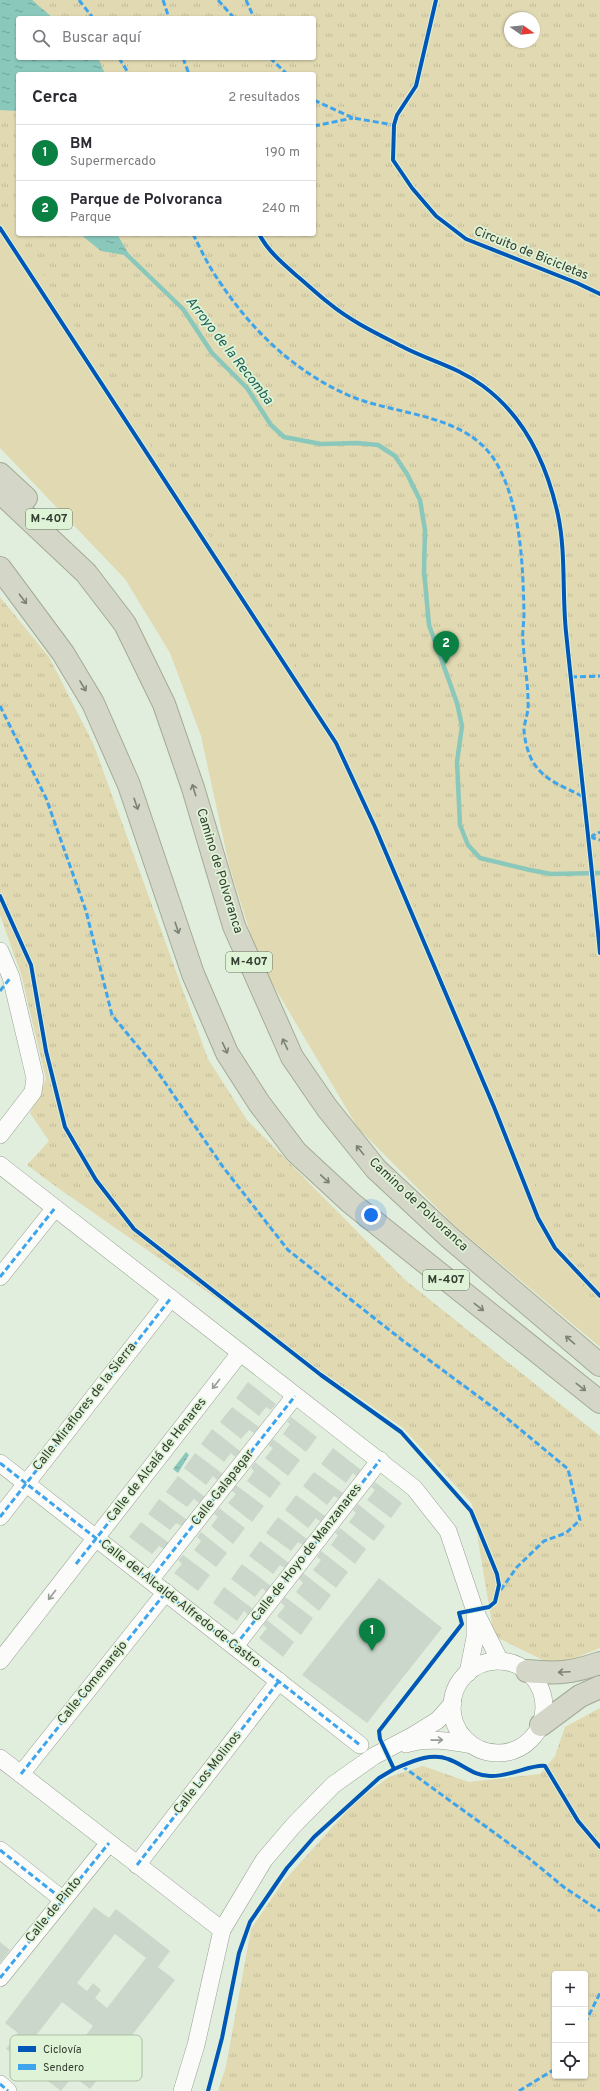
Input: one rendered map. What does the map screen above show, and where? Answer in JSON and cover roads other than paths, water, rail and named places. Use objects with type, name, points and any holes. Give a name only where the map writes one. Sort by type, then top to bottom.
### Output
[{"type":"highway","name":"M-407","points":[[0,474],[59,528],[86,573]]},
{"type":"highway","name":"Camino de Polvoranca","points":[[0,492],[86,573],[125,624],[164,704],[193,788],[234,926],[292,1057],[327,1108],[376,1169],[449,1237],[600,1365]]},
{"type":"highway","name":"M-407","points":[[0,568],[62,652],[93,702],[129,785],[193,974],[227,1053],[259,1103],[296,1152],[351,1203],[600,1402]]},
{"type":"highway","points":[[527,1671],[549,1673],[573,1672],[600,1663]]},
{"type":"highway","points":[[541,1725],[580,1696],[600,1687]]},
{"type":"street","points":[[0,951],[11,977],[35,1073],[33,1092],[0,1135]]},
{"type":"street","points":[[0,991],[11,977]]},
{"type":"street","points":[[0,1165],[414,1488],[448,1531],[475,1611],[500,1661]]},
{"type":"street","points":[[0,1277],[54,1208]]},
{"type":"street","name":"Calle Miraflores de la Sierra","points":[[0,1517],[170,1298]]},
{"type":"street","name":"Calle de Alcalá de Henares","points":[[0,1662],[240,1353]]},
{"type":"street","name":"Calle Galapagar","points":[[150,1580],[295,1396]]},
{"type":"street","name":"Calle de Hoyo de Manzanares","points":[[235,1646],[380,1460]]},
{"type":"street","name":"Calle del Alcalde Alfredo de Castro","points":[[0,1463],[360,1744]]},
{"type":"street","name":"Calle Comenarejo","points":[[21,1774],[166,1592]]},
{"type":"street","points":[[468,1673],[475,1638],[475,1611]]},
{"type":"street","points":[[385,1750],[415,1741],[442,1740],[472,1745],[491,1752],[511,1752],[524,1746],[534,1737],[541,1725],[544,1711],[543,1696],[537,1682],[527,1671],[514,1664],[500,1661],[478,1666],[468,1673],[460,1682],[453,1702],[453,1715],[456,1726],[463,1737],[472,1745]]},
{"type":"street","name":"Calle Los Molinos","points":[[137,1865],[279,1681]]},
{"type":"street","points":[[182,2091],[196,2045],[222,1930],[264,1860],[294,1826],[333,1786],[374,1756],[438,1720],[453,1702]]},
{"type":"street","points":[[0,1758],[222,1930]]},
{"type":"street","name":"Calle de Pinto","points":[[0,1978],[108,1843]]},
{"type":"street","points":[[0,1850],[62,1899]]},
{"type":"street","points":[[0,2084],[8,2091]]},
{"type":"water","points":[[0,0],[32,0],[51,16],[16,16],[16,60],[99,60],[104,72],[16,72],[16,111],[0,110]]},
{"type":"water","points":[[82,236],[118,236],[130,256],[101,251]]},
{"type":"water","points":[[186,1452],[189,1455],[178,1473],[173,1469]]},
{"type":"waterway","name":"Arroyo de la Recomba","points":[[126,254],[183,309],[212,353],[247,388],[271,425],[284,437],[321,444],[357,443],[378,445],[395,456],[407,474],[420,500],[425,530],[424,571],[429,625],[457,703],[462,726],[457,762],[460,825],[468,845],[480,858],[530,870],[551,874],[600,873]]},
{"type":"place","name":"Parque de Polvoranca","points":[[446,664]]},
{"type":"place","name":"BM","points":[[372,1651]]}]
